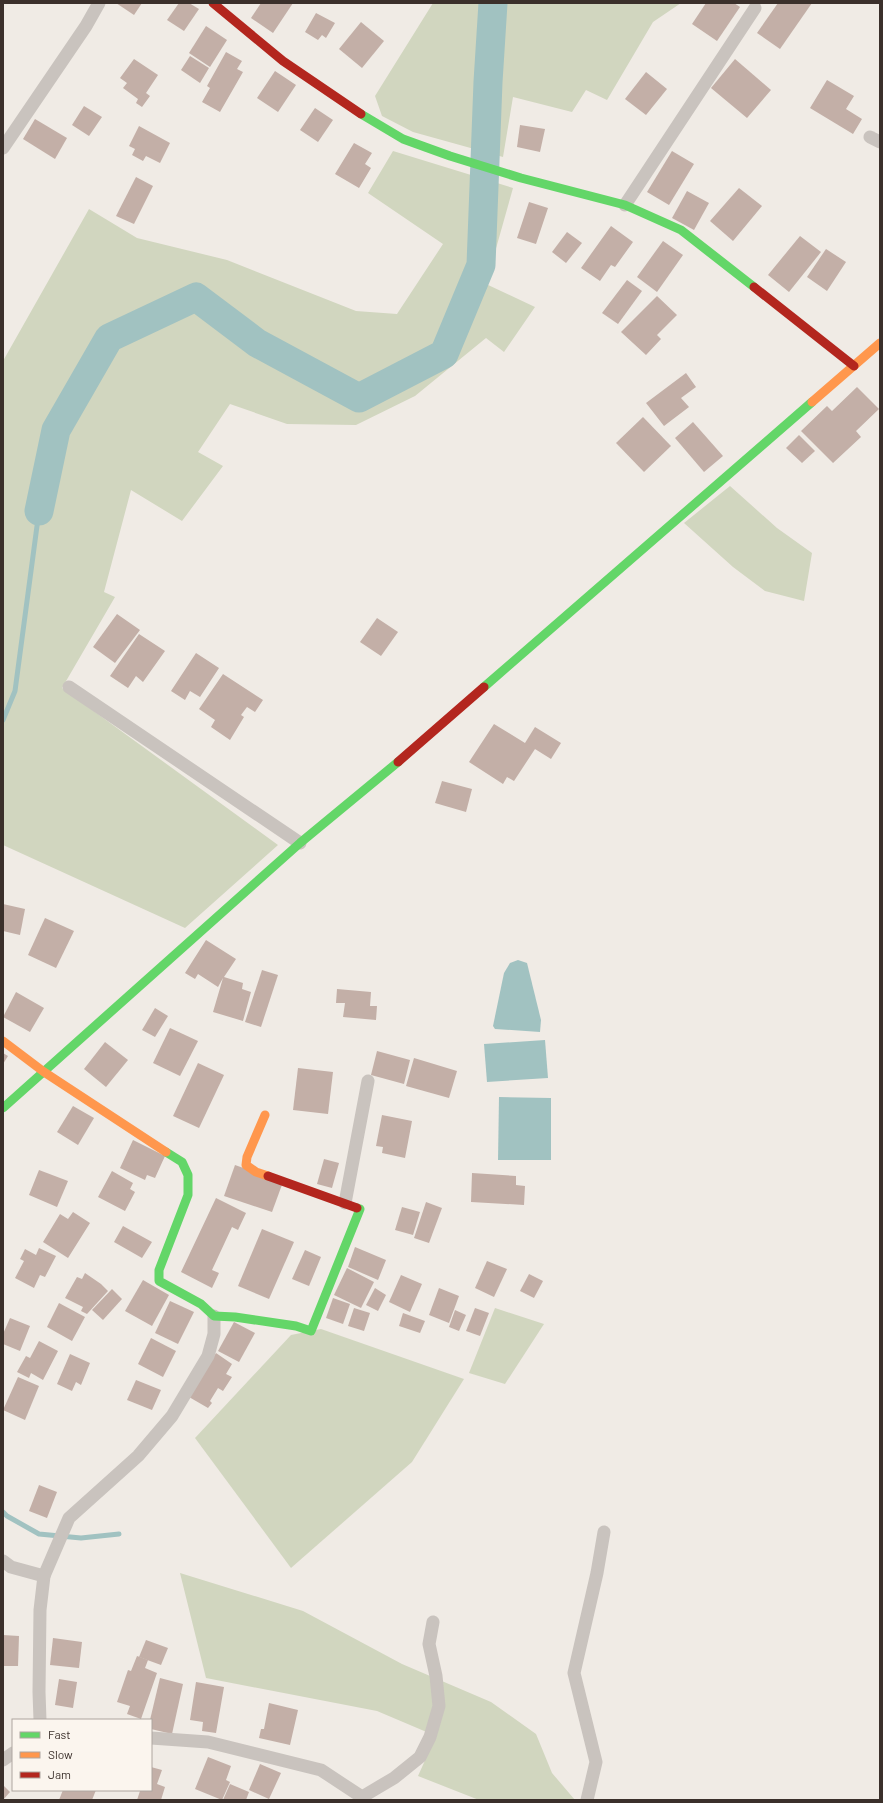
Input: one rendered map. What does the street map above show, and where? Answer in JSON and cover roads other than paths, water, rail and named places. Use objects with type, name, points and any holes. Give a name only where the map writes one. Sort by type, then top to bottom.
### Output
[{"type":"street","points":[[3,148],[86,26],[99,3]]},
{"type":"street","points":[[213,3],[283,61],[347,106],[403,139],[450,156],[514,176],[625,205],[681,230],[854,366]]},
{"type":"street","points":[[625,205],[755,8]]},
{"type":"street","points":[[3,1108],[300,843],[367,789],[880,343]]},
{"type":"street","points":[[69,687],[300,843]]},
{"type":"street","points":[[3,1041],[44,1072],[141,1137],[182,1162],[188,1175],[188,1194],[159,1270],[160,1281],[171,1289],[201,1304],[214,1316],[235,1317],[296,1326],[310,1331],[360,1209],[256,1172],[246,1165],[247,1157],[265,1115]]},
{"type":"street","points":[[345,1204],[368,1081]]},
{"type":"street","points":[[40,1719],[40,1610],[46,1570],[69,1518],[138,1456],[172,1416],[208,1356],[214,1334],[214,1316]]},
{"type":"street","points":[[587,1800],[596,1762],[574,1673],[597,1573],[604,1532]]},
{"type":"street","points":[[3,1561],[12,1567],[46,1570]]},
{"type":"street","points":[[152,1738],[208,1742],[321,1770],[362,1798],[394,1778],[420,1756],[430,1737],[439,1706],[436,1676],[429,1644],[433,1622]]},
{"type":"street","points":[[3,1760],[12,1754]]},
{"type":"water","points":[[518,960],[527,963],[541,1020],[540,1032],[495,1029],[493,1026],[504,973],[510,963]]},
{"type":"water","points":[[545,1040],[548,1078],[487,1082],[484,1044]]},
{"type":"water","points":[[499,1097],[551,1098],[551,1160],[498,1160]]},
{"type":"waterway","points":[[39,511],[56,430],[109,338],[196,297],[257,343],[359,398],[444,354],[481,265],[488,82],[493,3]]},
{"type":"waterway","points":[[3,720],[15,691],[39,511]]},
{"type":"waterway","points":[[3,1512],[7,1516],[39,1534],[81,1538],[119,1534]]}]
